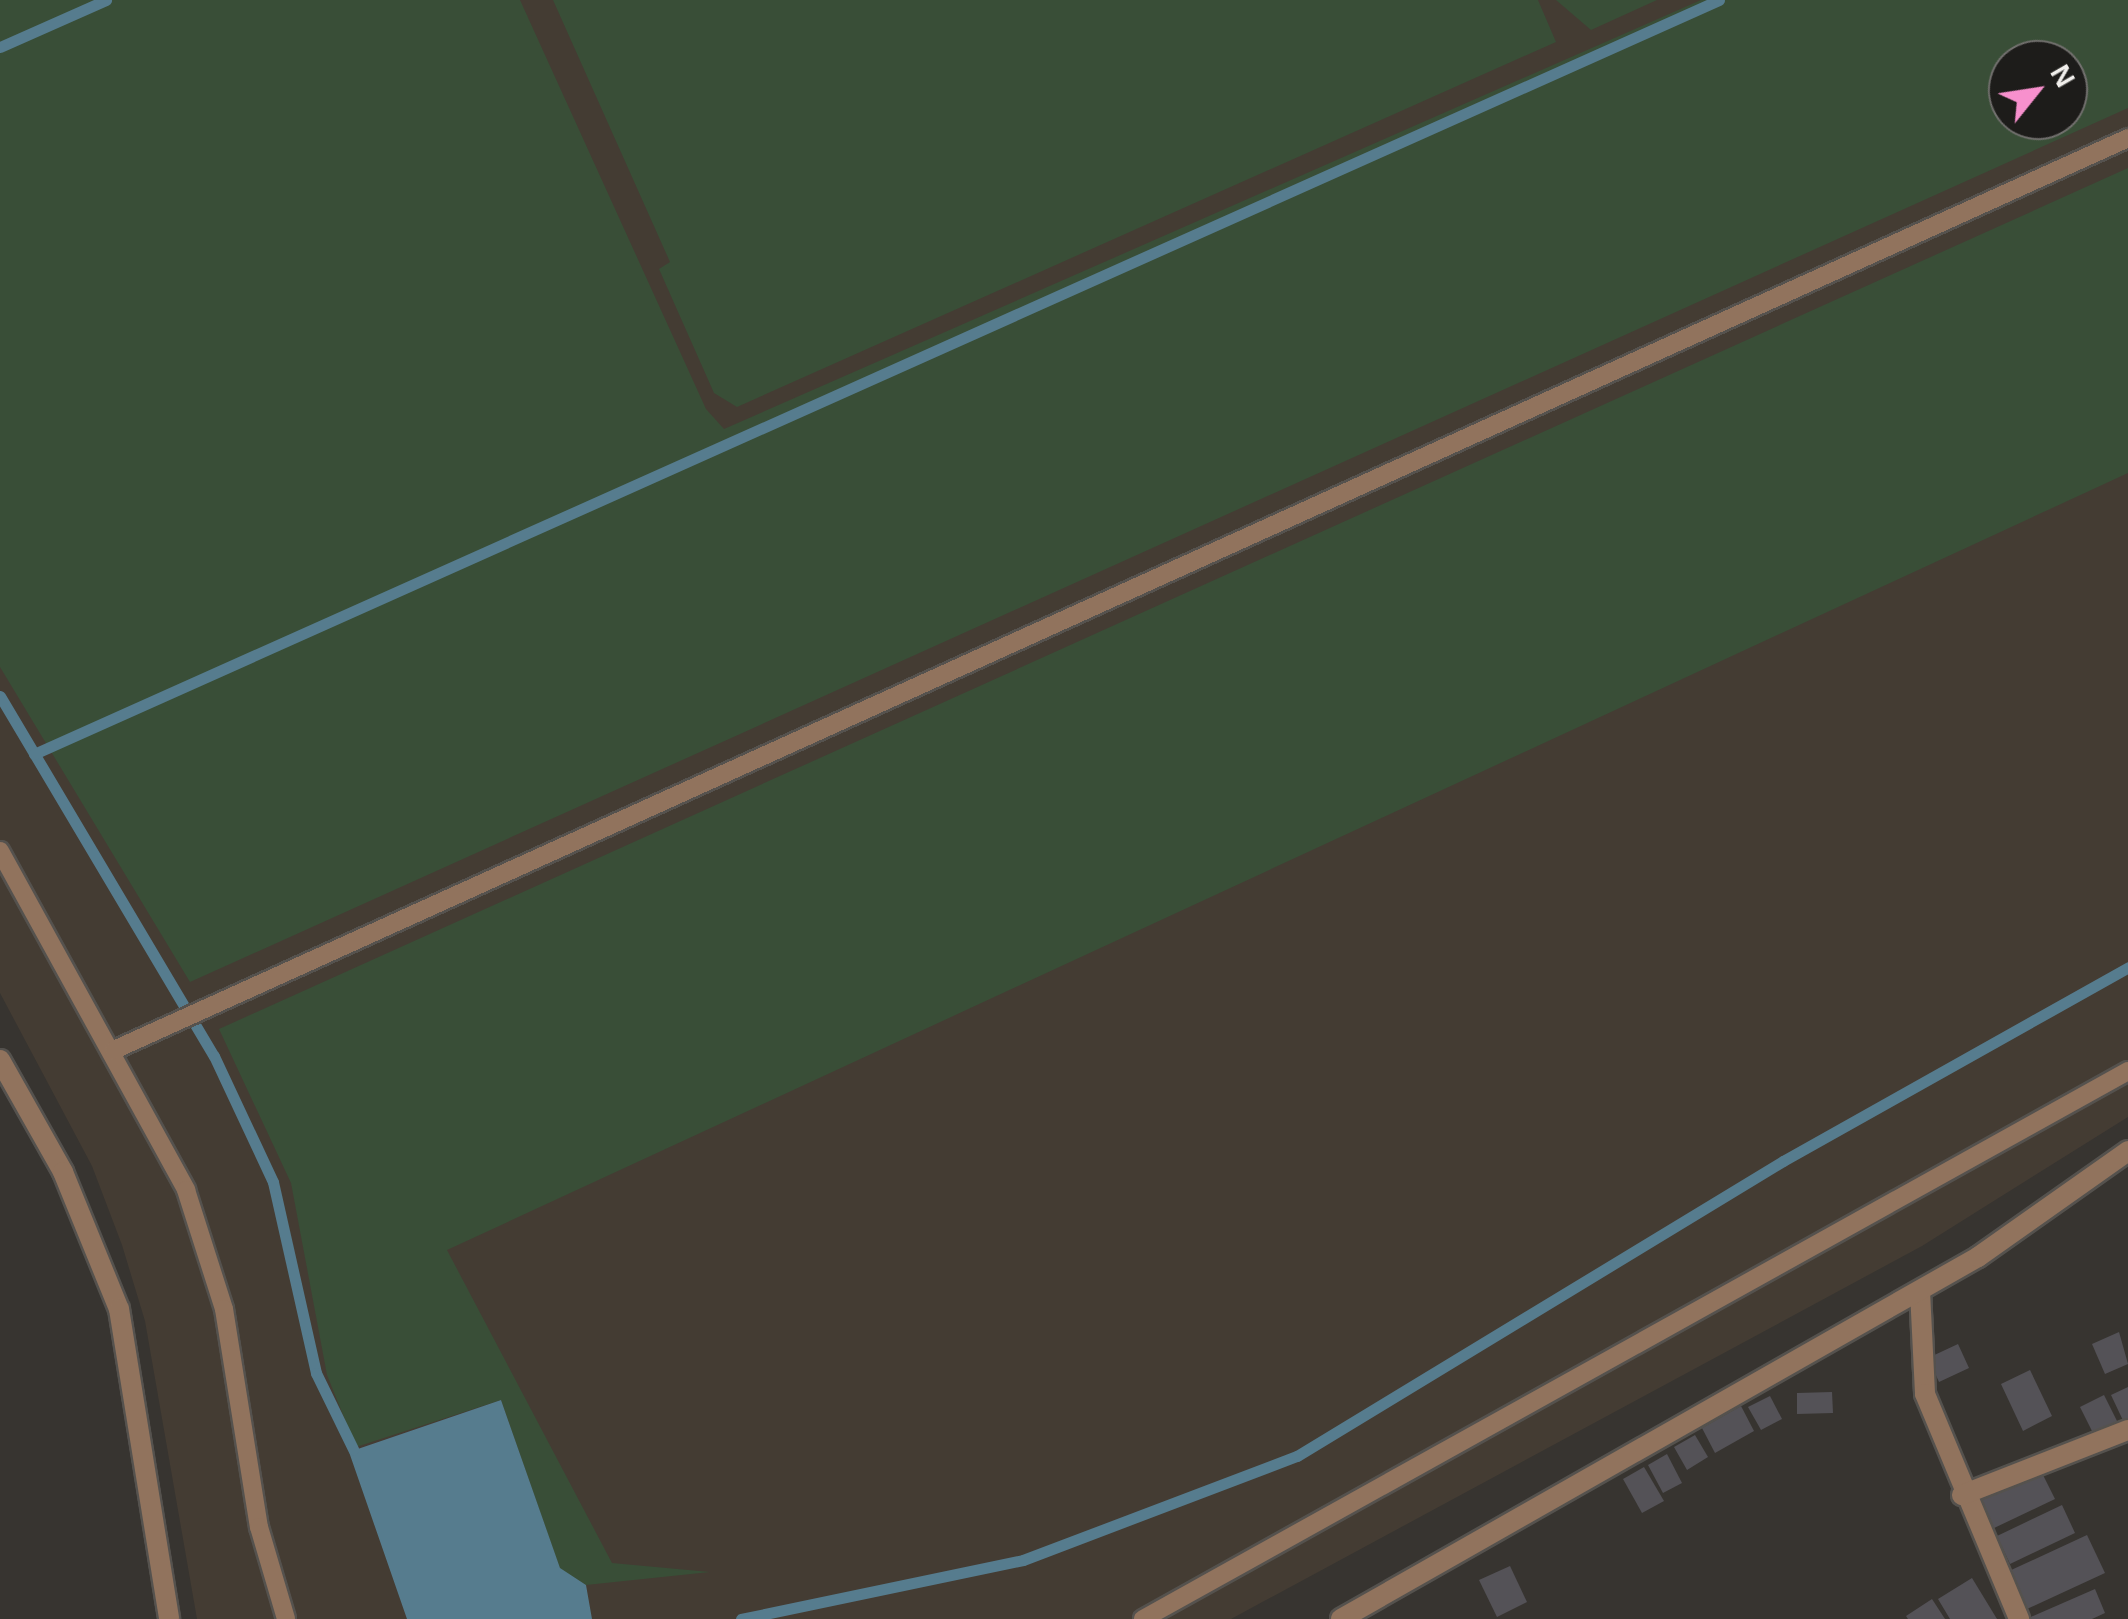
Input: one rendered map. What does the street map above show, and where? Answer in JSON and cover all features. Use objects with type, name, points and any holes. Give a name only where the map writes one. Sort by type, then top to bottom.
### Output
[{"type":"street","points":[[0,1060],[63,1172],[120,1309],[169,1619]]},
{"type":"street","points":[[1341,1619],[1920,1291],[2128,1151]]},
{"type":"street","points":[[1920,1291],[1926,1394],[1962,1495],[2020,1619]]},
{"type":"street","points":[[1962,1495],[2128,1430]]},
{"type":"lane","points":[[114,1050],[2128,138]]},
{"type":"lane","points":[[0,851],[114,1050],[186,1190],[224,1309],[259,1527],[286,1619]]},
{"type":"lane","points":[[1143,1619],[2128,1070]]},
{"type":"shaded area","points":[[0,0],[2128,0],[2128,1117],[1922,1246],[1231,1619],[197,1619],[145,1321],[92,1166],[0,993]]},
{"type":"green space","points":[[0,0],[520,0],[706,409],[724,429],[1701,0],[2128,0],[2128,108],[2088,126],[2088,40],[1988,40],[1988,140],[2057,140],[190,982],[0,667]]},
{"type":"green space","points":[[553,0],[1538,0],[1556,42],[737,407],[714,393],[659,269],[670,262]]},
{"type":"green space","points":[[1556,0],[1657,0],[1591,30]]},
{"type":"green space","points":[[2128,168],[2128,473],[447,1250],[612,1563],[710,1572],[586,1585],[560,1569],[501,1400],[356,1447],[327,1375],[291,1183],[219,1029]]},
{"type":"water","points":[[501,1400],[560,1568],[586,1585],[592,1619],[407,1619],[349,1452]]},
{"type":"building","points":[[2119,1332],[2128,1364],[2105,1374],[2092,1344]]},
{"type":"building","points":[[1958,1344],[1969,1368],[1939,1382],[1928,1358]]},
{"type":"building","points":[[2030,1370],[2052,1416],[2023,1431],[2001,1384]]},
{"type":"building","points":[[2128,1387],[2128,1431],[2111,1395]]},
{"type":"building","points":[[1832,1392],[1833,1413],[1797,1414],[1797,1393]]},
{"type":"building","points":[[2104,1395],[2121,1429],[2097,1441],[2080,1407]]},
{"type":"building","points":[[1770,1396],[1782,1419],[1761,1430],[1748,1407]]},
{"type":"building","points":[[1741,1406],[1754,1431],[1715,1453],[1702,1428]]},
{"type":"building","points":[[1695,1435],[1708,1457],[1687,1470],[1674,1447]]},
{"type":"building","points":[[1667,1454],[1682,1483],[1663,1493],[1648,1465]]},
{"type":"building","points":[[1644,1467],[1664,1501],[1642,1513],[1623,1479]]},
{"type":"building","points":[[2041,1471],[2055,1499],[1992,1529],[1978,1501]]},
{"type":"building","points":[[2062,1505],[2075,1533],[2010,1564],[1997,1536]]},
{"type":"building","points":[[2087,1535],[2105,1573],[2027,1609],[2009,1571]]},
{"type":"building","points":[[1510,1566],[1527,1602],[1497,1617],[1479,1580]]},
{"type":"building","points":[[1972,1578],[1997,1619],[1950,1619],[1938,1599]]},
{"type":"building","points":[[2095,1589],[2105,1613],[2092,1619],[2026,1619]]},
{"type":"building","points":[[1932,1599],[1945,1619],[1908,1619],[1906,1616]]},
{"type":"waterway","points":[[0,47],[106,0]]},
{"type":"waterway","points":[[34,754],[1719,0]]},
{"type":"waterway","points":[[0,696],[214,1056],[273,1182],[316,1373],[353,1449]]},
{"type":"waterway","points":[[741,1619],[1023,1560],[1297,1456],[1783,1161],[2128,967]]}]
